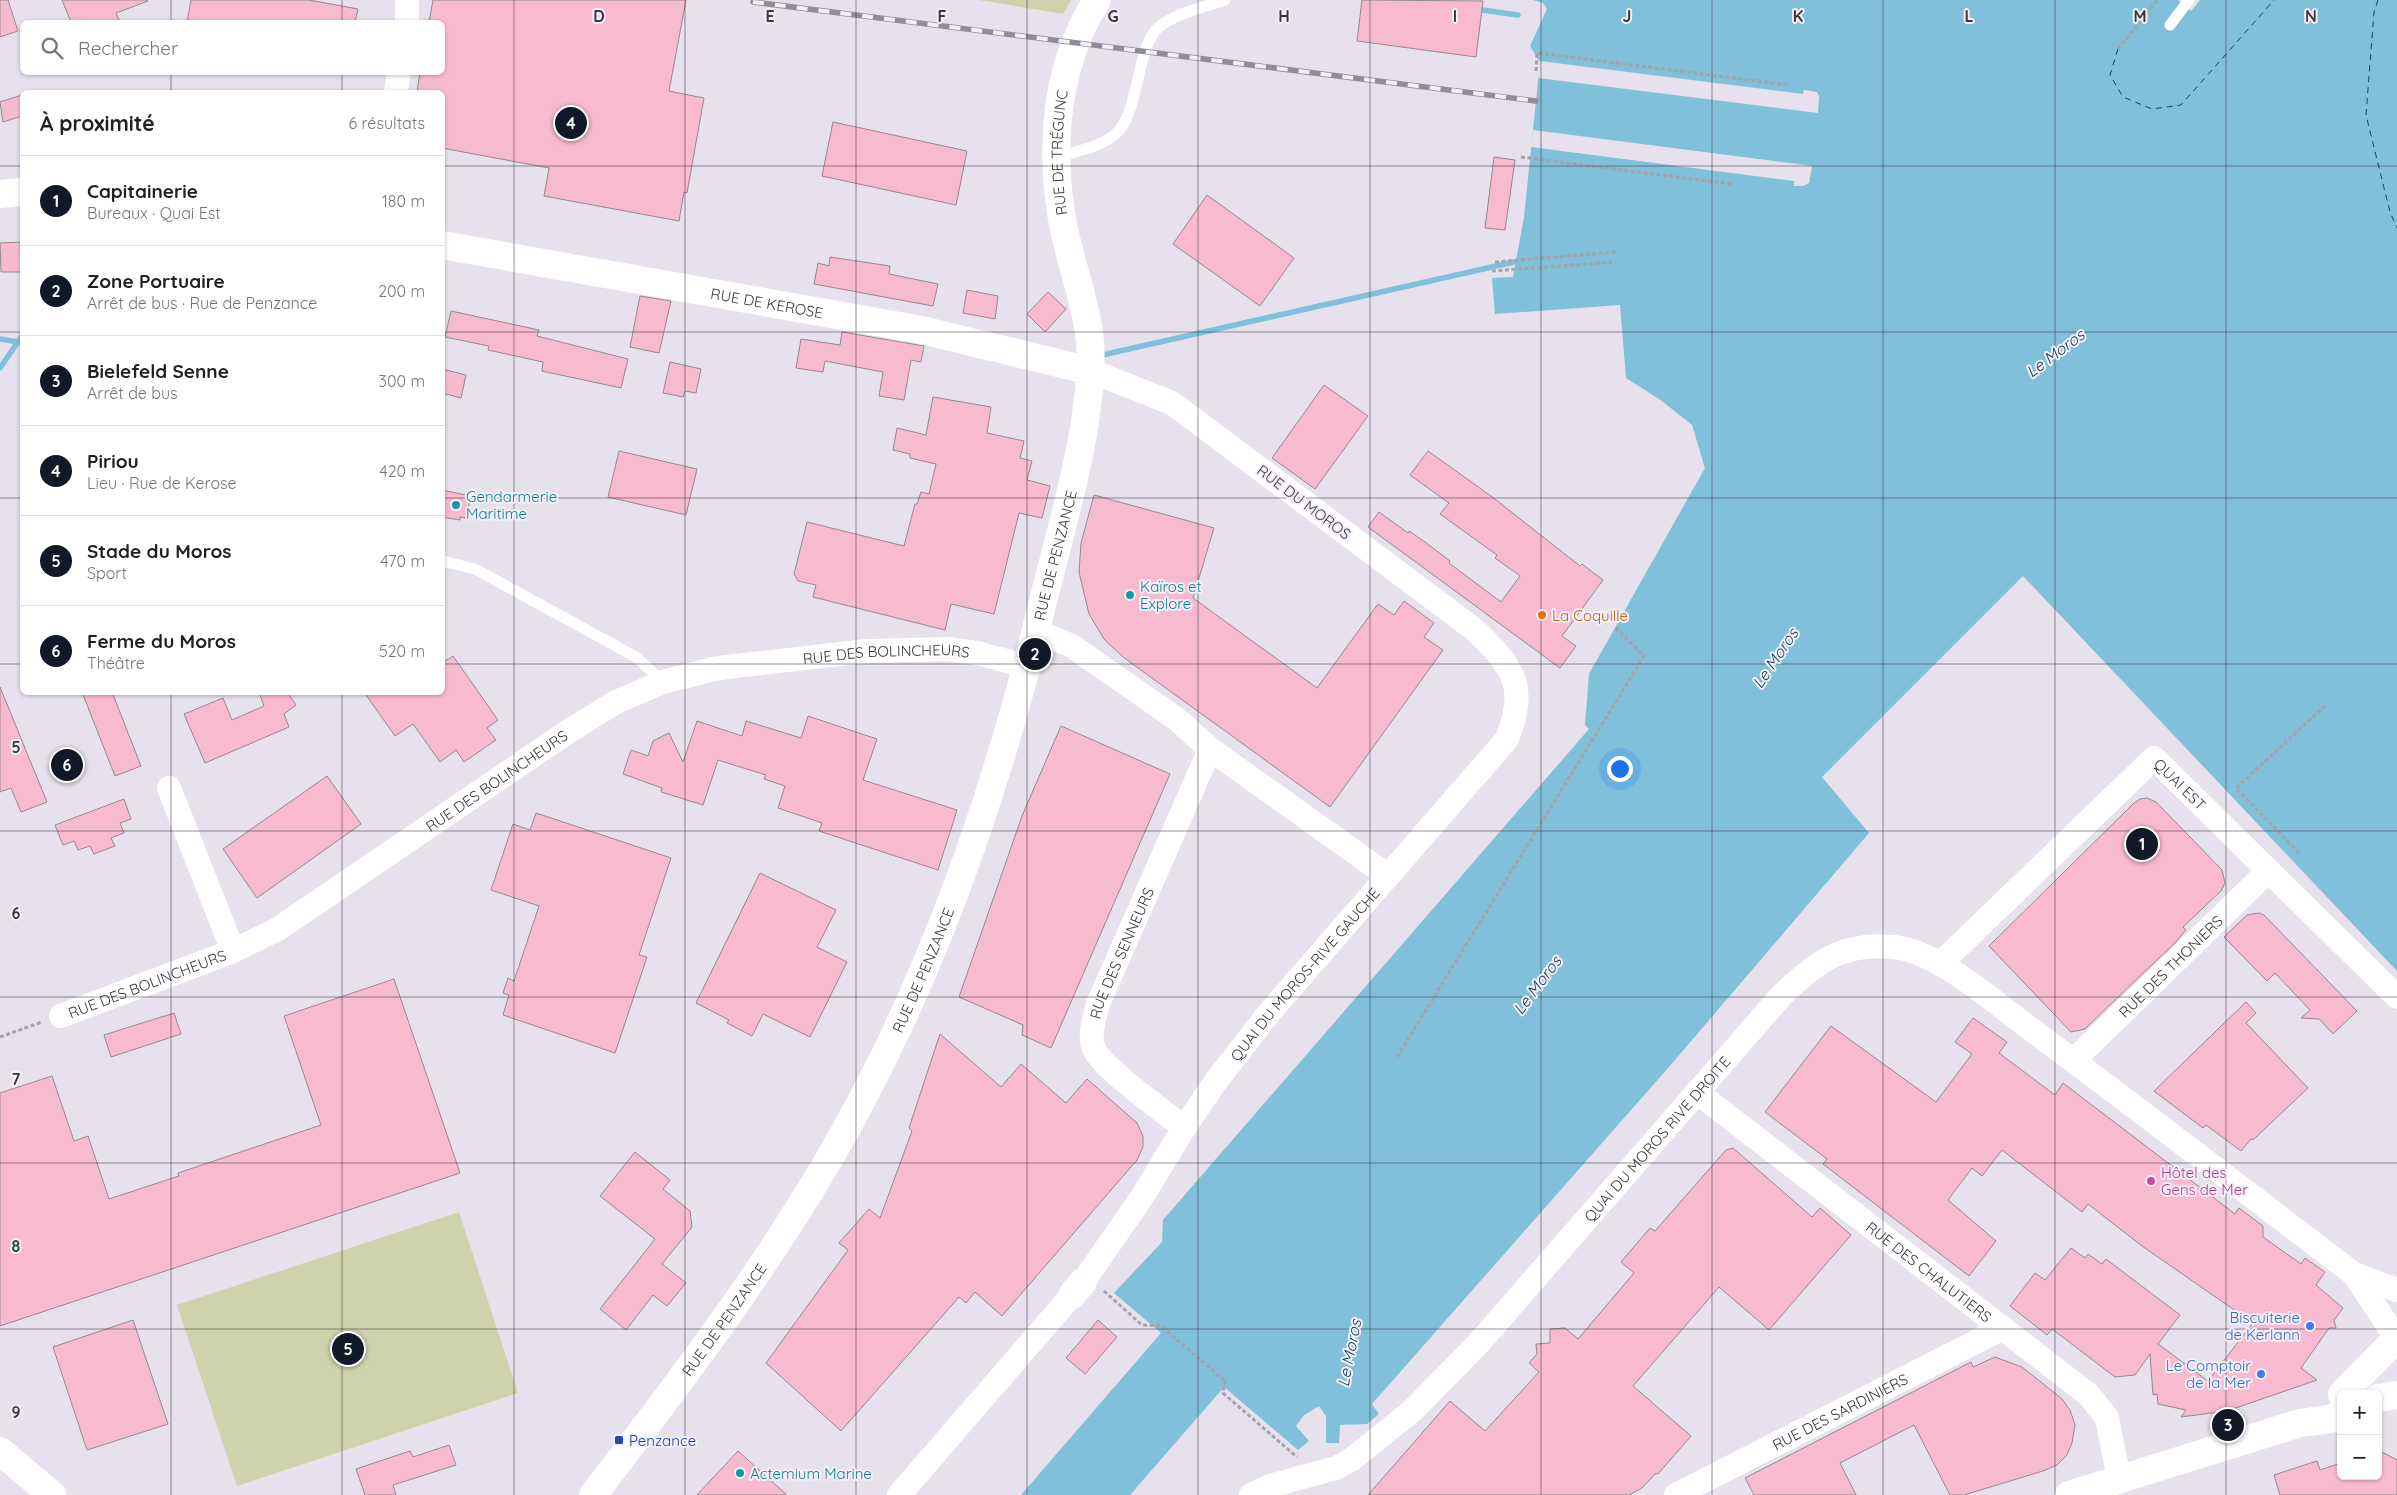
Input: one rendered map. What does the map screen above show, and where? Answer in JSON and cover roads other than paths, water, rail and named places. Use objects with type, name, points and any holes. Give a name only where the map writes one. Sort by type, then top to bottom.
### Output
[{"type":"main road","name":"RUE DE TRÉGUNC","points":[[1090,370],[1090,348],[1085,313],[1061,214],[1056,157],[1058,119],[1067,69],[1084,22],[1097,0]]},
{"type":"main road","points":[[0,194],[20,192]]},
{"type":"main road","name":"RUE DE KEROSE","points":[[445,245],[922,330],[1090,370]]},
{"type":"main road","name":"RUE DE PENZANCE","points":[[593,1495],[737,1303],[810,1192],[862,1100],[915,988],[957,889],[1002,754],[1036,631],[1077,462],[1084,427],[1090,370]]},
{"type":"main road","points":[[2346,1390],[2395,1342]]},
{"type":"main road","points":[[2382,1397],[2397,1395]]},
{"type":"main road","points":[[2300,1423],[2337,1397]]},
{"type":"main road","points":[[2069,1495],[2300,1423],[2330,1419],[2337,1416]]},
{"type":"main road","points":[[0,1451],[52,1495]]},
{"type":"street","points":[[407,0],[407,20]]},
{"type":"street","points":[[396,90],[399,75]]},
{"type":"street","name":"RUE DU MOROS","points":[[1090,370],[1172,403],[1475,630],[1503,657]]},
{"type":"street","points":[[1036,631],[1072,646],[1178,720],[1210,749],[1388,876]]},
{"type":"street","name":"RUE DES BOLINCHEURS","points":[[61,1016],[233,951],[278,929],[316,905],[566,733],[616,702],[663,682],[718,668],[867,651],[948,649],[977,653],[1026,666]]},
{"type":"street","name":"QUAI DU MOROS-RIVE GAUCHE","points":[[899,1495],[1077,1289],[1142,1197],[1216,1080],[1269,1013],[1507,738],[1516,717],[1518,698],[1512,675],[1503,657]]},
{"type":"street","name":"RUE DES SENNEURS","points":[[1184,1128],[1103,1062],[1093,1047],[1091,1038],[1098,1004],[1210,749]]},
{"type":"street","name":"QUAI EST","points":[[1940,964],[2154,758],[2397,997]]},
{"type":"street","points":[[169,788],[233,951]]},
{"type":"street","name":"RUE DES THONIERS","points":[[2073,1061],[2268,871]]},
{"type":"street","name":"QUAI DU MOROS RIVE DROITE","points":[[1251,1495],[1270,1486],[1336,1468],[1352,1460],[1412,1411],[1477,1345],[1781,996],[1815,965],[1829,956],[1867,947],[1894,947],[1915,952],[1940,964],[2073,1061],[2354,1274]]},
{"type":"street","name":"RUE DES CHALUTIERS","points":[[1698,1093],[2075,1383],[2102,1409],[2107,1418],[2119,1479]]},
{"type":"street","points":[[2354,1274],[2397,1290]]},
{"type":"street","points":[[2354,1274],[2395,1342]]},
{"type":"street","name":"RUE DES SARDINIERS","points":[[1676,1495],[2002,1328]]},
{"type":"lane","points":[[1056,157],[1093,148],[1116,136],[1128,119],[1144,52],[1158,28],[1179,16],[1226,0]]},
{"type":"lane","points":[[2170,25],[2189,0]]},
{"type":"lane","points":[[445,562],[475,569],[636,657],[663,682]]},
{"type":"water","name":"Le Moros","points":[[1533,0],[2178,0],[2191,11],[2200,0],[2397,0],[2397,971],[2023,576],[1822,777],[1869,833],[1669,1067],[1372,1404],[1379,1414],[1367,1424],[1340,1425],[1339,1443],[1326,1443],[1326,1416],[1319,1406],[1304,1415],[1296,1426],[1309,1441],[1298,1450],[1224,1387],[1130,1495],[1021,1495],[1161,1333],[1114,1293],[1162,1242],[1163,1220],[1589,729],[1585,725],[1589,674],[1705,468],[1692,425],[1662,401],[1626,378],[1620,305],[1495,314],[1492,278],[1513,277],[1524,217],[1540,62],[1530,46],[1547,9],[1543,3]]},
{"type":"waterway","points":[[1475,9],[1518,15]]},
{"type":"waterway","points":[[1098,356],[1514,262]]},
{"type":"waterway","points":[[0,339],[18,342]]},
{"type":"waterway","points":[[0,368],[20,339]]},
{"type":"railway","points":[[753,2],[1536,101]]},
{"type":"place","name":"Piriou","points":[[571,123]]},
{"type":"place","name":"Gendarmerie Maritime","points":[[456,505]]},
{"type":"place","name":"Kaïros et Explore","points":[[1130,595]]},
{"type":"place","name":"La Coquille","points":[[1542,615]]},
{"type":"place","name":"Zone Portuaire","points":[[1035,654]]},
{"type":"place","name":"Ferme du Moros","points":[[67,765]]},
{"type":"place","name":"Capitainerie","points":[[2142,844]]},
{"type":"place","name":"Hôtel des Gens de Mer","points":[[2151,1181]]},
{"type":"place","name":"Biscuiterie de Kerlann","points":[[2310,1326]]},
{"type":"place","name":"Stade du Moros","points":[[348,1349]]},
{"type":"place","name":"Le Comptoir de la Mer","points":[[2261,1374]]},
{"type":"place","name":"Bielefeld Senne","points":[[2228,1425]]},
{"type":"place","name":"Penzance","points":[[619,1440]]},
{"type":"place","name":"Actemium Marine","points":[[740,1473]]}]
